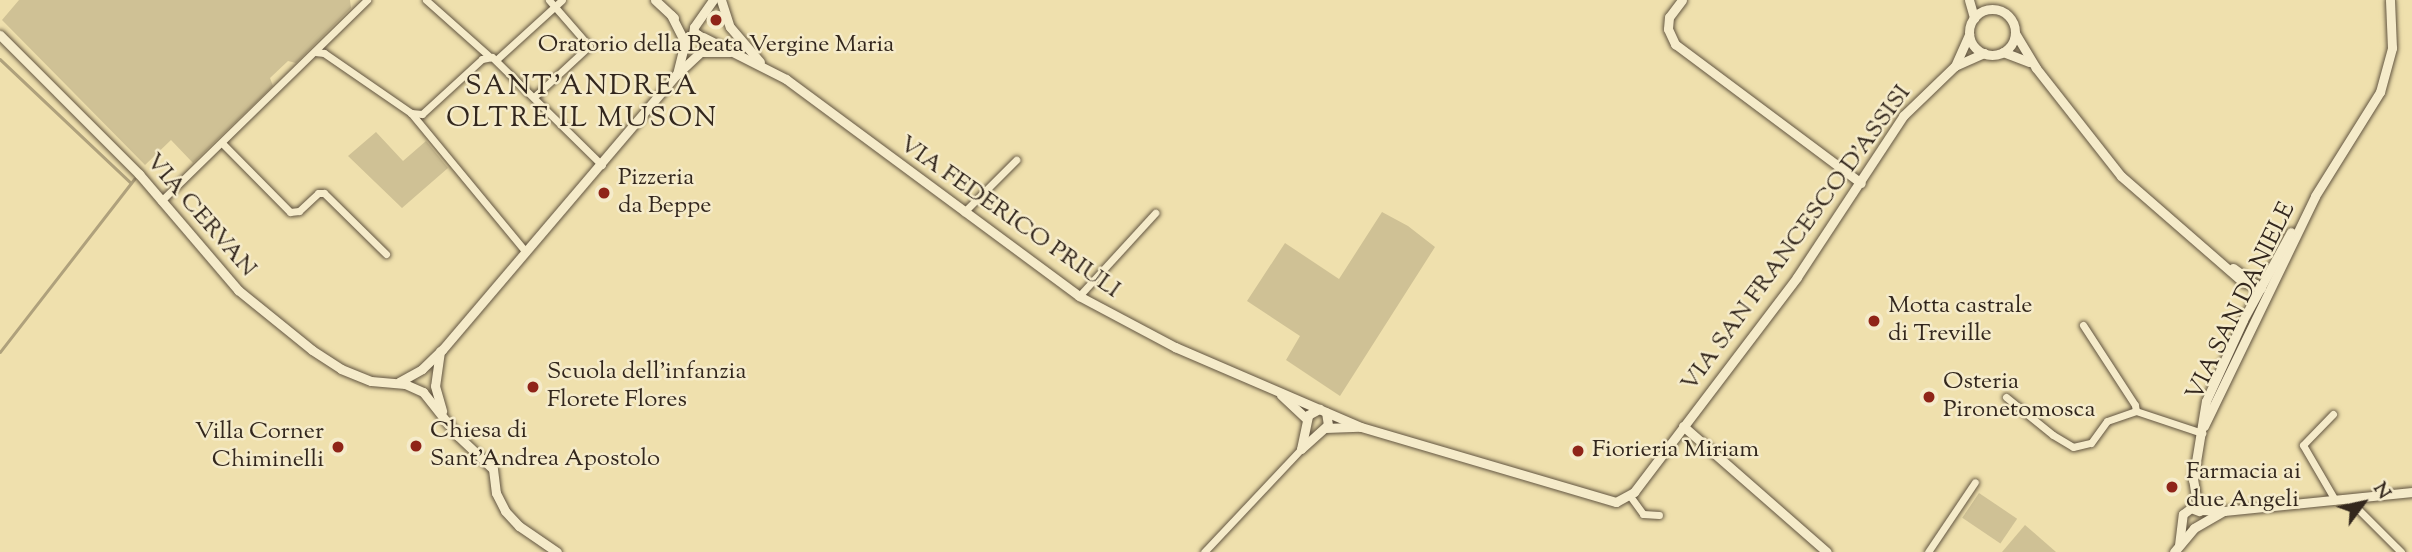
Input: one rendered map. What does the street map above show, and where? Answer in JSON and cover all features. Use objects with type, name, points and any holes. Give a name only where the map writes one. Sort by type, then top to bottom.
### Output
[{"type":"street","points":[[160,201],[367,0]]},
{"type":"street","points":[[426,0],[534,97],[602,165]]},
{"type":"street","points":[[411,113],[422,114],[552,3],[562,0]]},
{"type":"street","points":[[397,383],[419,371],[440,352],[676,75],[700,54],[706,44],[693,38],[655,0]]},
{"type":"street","points":[[676,75],[713,0]]},
{"type":"street","points":[[721,0],[730,27],[769,70]]},
{"type":"street","points":[[1682,0],[1670,17],[1668,29],[1675,44],[1861,183]]},
{"type":"street","points":[[1969,0],[1973,18],[1969,34],[1972,44],[1984,54],[2003,52],[2011,45],[2015,33],[2012,21],[2006,13],[1990,9],[1980,0]]},
{"type":"street","name":"VIA SAN DANIELE","points":[[2177,548],[2193,492],[2206,401],[2269,269],[2380,92],[2392,48],[2390,0]]},
{"type":"street","points":[[534,97],[589,46],[552,3]]},
{"type":"street","points":[[1973,18],[1990,9]]},
{"type":"street","name":"VIA SAN DANIELE","points":[[2015,33],[2036,68],[2121,176],[2245,279]]},
{"type":"street","name":"VIA SAN FRANCESCO D'ASSISI","points":[[1955,66],[1969,34]]},
{"type":"street","name":"VIA CERVAN","points":[[0,35],[139,174],[231,284],[312,350],[341,369],[371,381],[397,383],[419,390]]},
{"type":"street","points":[[693,38],[691,55],[700,54]]},
{"type":"street","name":"VIA FEDERICO PRIULI","points":[[693,38],[732,52],[795,85],[1079,296],[1191,355],[1361,427]]},
{"type":"street","points":[[316,52],[324,53],[411,113],[525,251]]},
{"type":"street","name":"VIA FEDERICO PRIULI","points":[[700,54],[732,52]]},
{"type":"street","name":"VIA SAN DANIELE","points":[[2003,52],[2022,57],[2036,68]]},
{"type":"street","name":"VIA SAN FRANCESCO D'ASSISI","points":[[1625,499],[1797,277],[1903,116],[1955,66],[1984,54]]},
{"type":"street","points":[[222,143],[290,212],[299,211],[318,193],[324,193],[386,254]]},
{"type":"street","points":[[964,212],[1016,160]]},
{"type":"street","name":"VIA SAN DANIELE","points":[[2203,430],[2251,324],[2315,196]]},
{"type":"street","points":[[1079,296],[1155,213]]},
{"type":"street","points":[[2251,324],[2248,321],[2260,287],[2281,263]]},
{"type":"street","points":[[2245,279],[2262,275],[2269,269]]},
{"type":"street","points":[[2245,279],[2260,287]]},
{"type":"street","points":[[2245,279],[2249,309]]},
{"type":"street","points":[[2083,325],[2135,405],[2136,411]]},
{"type":"street","points":[[435,381],[440,352]]},
{"type":"street","points":[[419,371],[431,371],[443,414]]},
{"type":"street","points":[[419,371],[413,380],[419,390],[443,414],[458,436],[493,469],[496,493],[505,511],[542,548],[557,552]]},
{"type":"street","points":[[419,390],[435,381]]},
{"type":"street","points":[[1277,392],[1307,420],[1312,430],[1361,427],[1573,492],[1625,499],[1643,514],[1659,515]]},
{"type":"street","points":[[2006,397],[2053,435],[2073,447],[2091,443],[2107,421],[2136,411],[2203,430]]},
{"type":"street","points":[[1204,552],[1301,449],[1324,429],[1329,422],[1322,410],[1310,412],[1301,449]]},
{"type":"street","points":[[2333,414],[2303,445],[2335,500]]},
{"type":"street","points":[[1683,426],[1827,552]]},
{"type":"street","points":[[1928,552],[1975,482]]},
{"type":"street","name":"VIA SAN DANIELE","points":[[2193,492],[2202,517],[2197,525]]},
{"type":"street","points":[[2186,510],[2224,511],[2412,492]]},
{"type":"street","points":[[2348,499],[2401,552]]},
{"type":"street","points":[[2177,548],[2197,525],[2224,511]]},
{"type":"street","points":[[2183,522],[2197,525]]},
{"type":"shaded area","points":[[19,0],[350,0],[351,8],[296,63],[288,61],[270,78],[273,86],[193,163],[171,140],[145,165],[2,20]]},
{"type":"shaded area","points":[[376,132],[403,161],[426,141],[448,168],[402,208],[348,156]]},
{"type":"shaded area","points":[[1382,212],[1408,226],[1435,247],[1340,396],[1286,360],[1300,336],[1247,301],[1285,243],[1339,279]]},
{"type":"shaded area","points":[[1979,493],[2017,519],[2000,544],[1962,518]]},
{"type":"shaded area","points":[[2025,525],[2056,552],[2002,552]]},
{"type":"waterway","points":[[0,59],[131,183]]},
{"type":"waterway","points":[[0,352],[134,179]]},
{"type":"place","name":"Oratorio della Beata Vergine Maria","points":[[716,20]]},
{"type":"place","name":"Pizzeria da Beppe","points":[[604,193]]},
{"type":"place","name":"Motta castrale di Treville","points":[[1874,321]]},
{"type":"place","name":"Scuola dell'infanzia Florete Flores","points":[[533,387]]},
{"type":"place","name":"Osteria Pironetomosca","points":[[1929,397]]},
{"type":"place","name":"Chiesa di Sant'Andrea Apostolo","points":[[416,446]]},
{"type":"place","name":"Villa Corner Chiminelli","points":[[338,447]]},
{"type":"place","name":"Fiorieria Miriam","points":[[1578,451]]},
{"type":"place","name":"Farmacia ai due Angeli","points":[[2172,487]]},
{"type":"district","name":"SANT'ANDREA OLTRE IL MUSON","points":[[582,103]]}]
